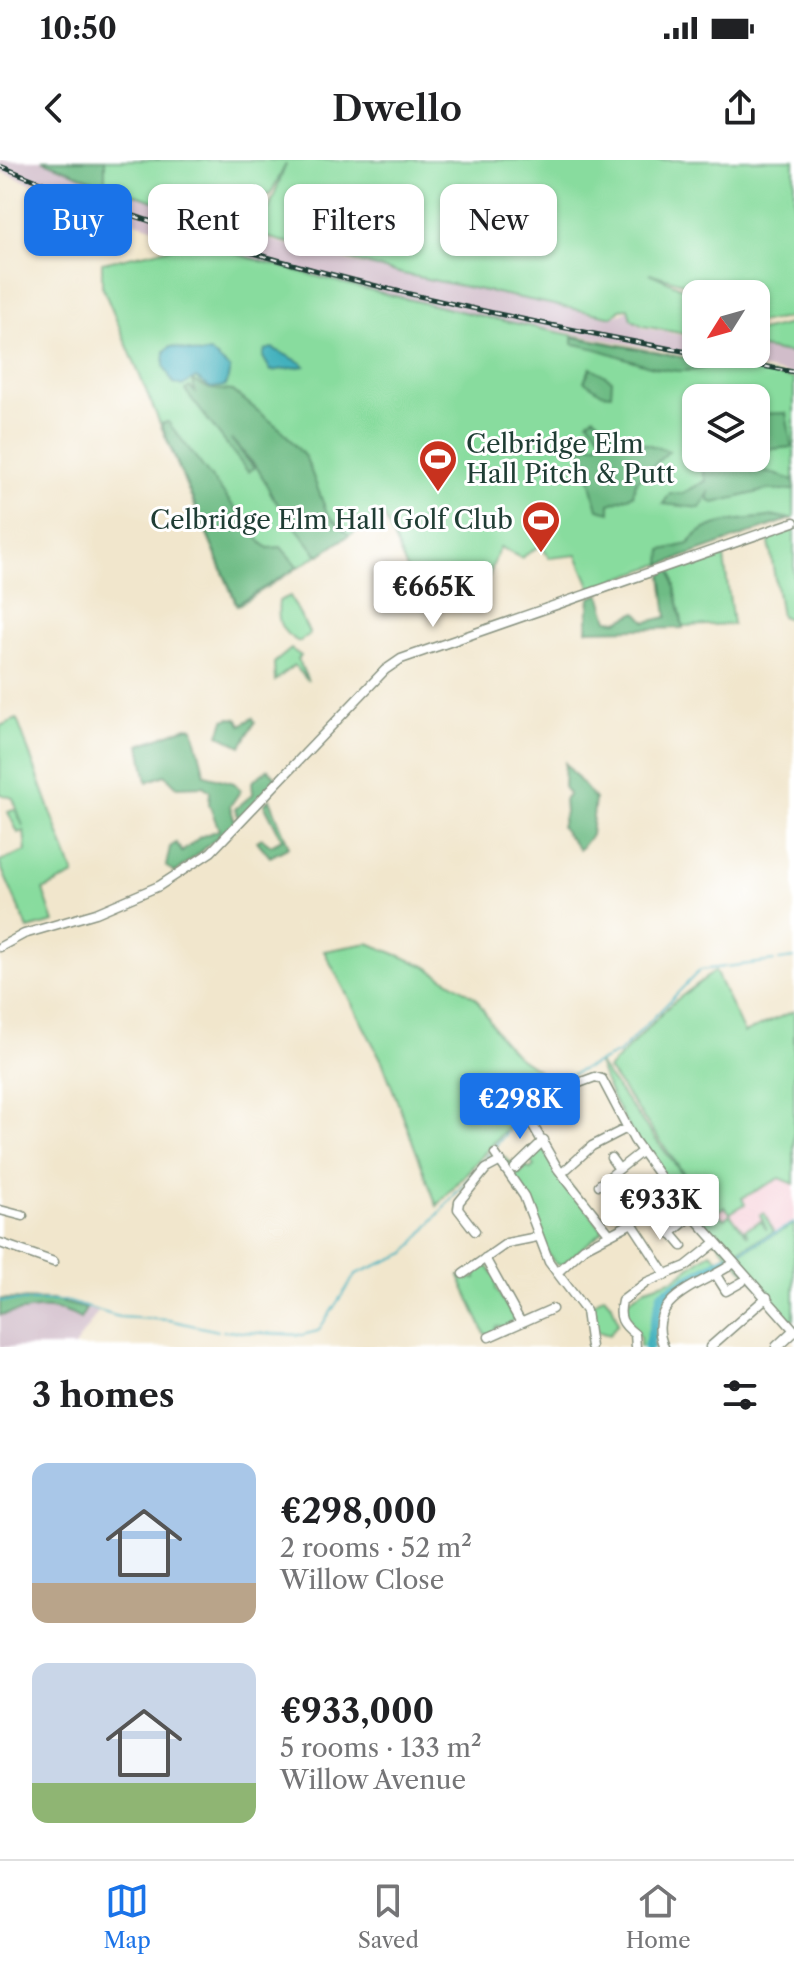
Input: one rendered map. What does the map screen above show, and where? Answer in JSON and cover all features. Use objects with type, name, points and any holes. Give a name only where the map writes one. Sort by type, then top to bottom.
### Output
[{"type":"main road","points":[[777,1347],[794,1330]]},
{"type":"street","points":[[0,947],[26,933],[96,913],[159,886],[211,852],[385,670],[401,659],[794,522]]},
{"type":"street","points":[[608,1232],[562,1173],[531,1122],[560,1090],[598,1076],[641,1152],[669,1189],[794,1330]]},
{"type":"street","points":[[562,1173],[592,1146],[627,1128]]},
{"type":"street","points":[[515,1168],[544,1140]]},
{"type":"street","points":[[599,1185],[641,1152]]},
{"type":"street","points":[[475,1231],[458,1209],[459,1202],[498,1157],[524,1196],[537,1237],[557,1273],[586,1311],[591,1347]]},
{"type":"street","points":[[611,1158],[619,1169]]},
{"type":"street","points":[[524,1160],[532,1167]]},
{"type":"street","points":[[557,1273],[584,1248],[608,1232],[632,1223],[669,1189]]},
{"type":"street","points":[[0,1210],[23,1216]]},
{"type":"street","points":[[671,1233],[692,1216]]},
{"type":"street","points":[[660,1220],[682,1246]]},
{"type":"street","points":[[632,1223],[666,1275]]},
{"type":"street","points":[[470,1275],[485,1258],[507,1243],[537,1237]]},
{"type":"street","points":[[0,1243],[54,1262]]},
{"type":"street","points":[[636,1347],[635,1334],[623,1325],[620,1316],[622,1301],[640,1286],[686,1266],[715,1243]]},
{"type":"street","points":[[485,1258],[520,1321]]},
{"type":"street","points":[[664,1347],[659,1329],[666,1308],[687,1287],[716,1275],[734,1263]]},
{"type":"street","points":[[716,1275],[726,1291],[742,1282]]},
{"type":"street","points":[[710,1347],[767,1297]]},
{"type":"street","points":[[489,1337],[552,1309]]},
{"type":"shaded area","points":[[0,160],[45,160],[111,184],[33,184],[0,171]]},
{"type":"shaded area","points":[[132,192],[148,198],[148,226],[132,221]]},
{"type":"shaded area","points":[[268,239],[284,244],[284,256],[328,256],[612,318],[628,310],[631,320],[643,328],[682,335],[682,354],[485,317],[290,271],[243,256],[268,256]]},
{"type":"shaded area","points":[[770,351],[794,355],[794,375],[757,368],[770,368]]},
{"type":"shaded area","points":[[787,1171],[794,1184],[794,1222],[746,1247],[707,1208]]},
{"type":"shaded area","points":[[0,1299],[53,1300],[98,1312],[74,1347],[0,1347]]},
{"type":"green space","points":[[42,160],[105,160],[105,184]]},
{"type":"green space","points":[[105,160],[794,160],[794,317],[770,321],[770,280],[682,280],[682,283],[649,273],[682,288],[682,333],[643,326],[631,319],[628,308],[620,309],[613,317],[403,274],[337,256],[424,256],[424,184],[284,184],[284,242],[268,237],[268,211],[286,164],[270,195],[268,184],[148,184],[148,199],[132,194],[132,184],[105,184]]},
{"type":"green space","points":[[148,253],[148,256],[244,256],[419,302],[682,357],[682,368],[738,368],[794,379],[794,518],[591,588],[577,555],[549,558],[541,545],[521,558],[500,547],[486,584],[420,599],[383,514],[237,606],[102,286],[102,263]]},
{"type":"green space","points":[[794,323],[794,354],[770,350],[770,329]]},
{"type":"green space","points":[[573,337],[682,357],[682,368],[700,368],[677,371],[660,368],[573,344]]},
{"type":"green space","points":[[591,367],[612,380],[611,394],[602,393],[584,381]]},
{"type":"green space","points":[[193,381],[210,389],[233,391],[283,431],[306,458],[327,513],[349,535],[320,555],[316,553],[274,499],[258,469],[231,439],[254,468],[248,472],[185,390],[190,387],[195,392]]},
{"type":"green space","points":[[786,413],[792,447],[770,449],[770,414]]},
{"type":"green space","points":[[594,416],[614,434],[669,451],[636,482],[633,495],[610,504],[610,512],[598,509],[581,446],[597,444],[603,437],[588,421]]},
{"type":"green space","points":[[168,422],[262,543],[268,548],[281,547],[298,567],[237,604],[161,424]]},
{"type":"green space","points":[[703,472],[767,472],[794,480],[794,490],[767,490],[714,503],[709,501],[709,493],[700,508],[663,504],[670,493],[681,494],[706,481]]},
{"type":"green space","points":[[775,516],[790,519],[661,565],[662,550],[689,544],[705,529],[728,522]]},
{"type":"green space","points":[[794,527],[794,621],[781,616],[768,536]]},
{"type":"green space","points":[[723,551],[733,624],[683,626],[671,568]]},
{"type":"green space","points":[[671,568],[683,628],[587,630],[590,598],[600,594],[608,620],[618,621],[637,612],[646,622],[667,617],[662,575]]},
{"type":"green space","points":[[290,596],[310,634],[299,642],[283,630],[279,620],[279,601]]},
{"type":"green space","points":[[291,649],[301,656],[298,659],[308,681],[294,665],[275,681],[274,663]]},
{"type":"green space","points":[[253,718],[255,722],[241,746],[219,735],[224,720],[238,719],[241,725]]},
{"type":"green space","points":[[17,719],[74,875],[43,890],[54,922],[28,929],[0,865],[0,861],[26,851],[24,831],[18,833],[8,812],[16,809],[23,826],[13,798],[0,794],[0,726]]},
{"type":"green space","points":[[187,727],[193,728],[205,775],[234,783],[241,790],[230,806],[235,823],[175,873],[166,866],[170,847],[176,843],[182,852],[200,837],[219,830],[209,804],[210,791],[203,786],[177,787],[165,775],[147,782],[140,745]]},
{"type":"green space","points":[[565,763],[595,799],[591,835],[579,850],[561,827],[564,800],[569,794],[564,787]]},
{"type":"green space","points":[[268,769],[276,777],[276,782],[240,822],[235,809],[253,794],[252,782]]},
{"type":"green space","points":[[270,799],[289,847],[270,857],[257,841],[262,838],[271,845],[282,839],[264,804]]},
{"type":"green space","points":[[368,943],[425,966],[476,998],[499,1036],[517,1056],[551,1079],[437,1206],[382,1061],[324,951]]},
{"type":"green space","points":[[715,971],[744,1033],[794,1011],[794,1184],[780,1178],[742,1198],[745,1204],[730,1213],[725,1207],[717,1212],[724,1219],[730,1214],[748,1236],[745,1229],[761,1221],[767,1230],[760,1215],[764,1213],[774,1232],[729,1255],[637,1141],[598,1063],[707,1207],[718,1203],[706,1204],[608,1069],[670,1005]]},
{"type":"green space","points":[[541,1146],[603,1231],[562,1265],[555,1263],[548,1254],[525,1192],[498,1152],[511,1163],[514,1161],[520,1174],[525,1169],[523,1165],[530,1169],[534,1166],[529,1159]]},
{"type":"green space","points":[[794,1224],[794,1320],[787,1318],[731,1257]]},
{"type":"green space","points":[[711,1252],[726,1265],[676,1290],[658,1310],[655,1323],[657,1339],[652,1341],[655,1347],[640,1347],[640,1337],[625,1322],[628,1301],[646,1288],[674,1279]]},
{"type":"green space","points":[[486,1264],[497,1279],[496,1289],[515,1319],[504,1327],[497,1326],[490,1335],[485,1334],[459,1276],[476,1279],[476,1270]]},
{"type":"green space","points":[[604,1296],[612,1305],[618,1323],[609,1335],[595,1331],[589,1307]]},
{"type":"green space","points":[[0,1299],[53,1300],[86,1309],[80,1319],[50,1309],[0,1315]]},
{"type":"water","points":[[171,346],[200,354],[210,352],[230,369],[226,386],[211,388],[196,378],[182,386],[173,383],[164,366],[165,351]]},
{"type":"water","points":[[272,348],[305,366],[271,371],[263,357],[265,350]]},
{"type":"waterway","points":[[779,960],[794,958]]},
{"type":"waterway","points":[[495,1146],[550,1084],[619,1053],[700,970],[774,961]]},
{"type":"waterway","points":[[223,1331],[302,1335],[318,1331],[356,1274],[406,1253],[489,1154]]},
{"type":"waterway","points":[[731,1256],[794,1223]]},
{"type":"waterway","points":[[648,1347],[662,1294],[726,1259]]},
{"type":"waterway","points":[[0,1301],[66,1301],[119,1317],[169,1320],[218,1331]]},
{"type":"railway","points":[[0,166],[195,236],[392,290],[794,372]]},
{"type":"place","name":"Celbridge Elm Hall Pitch & Putt","points":[[438,493]]},
{"type":"place","name":"Celbridge Elm Hall Golf Club","points":[[541,554]]}]
